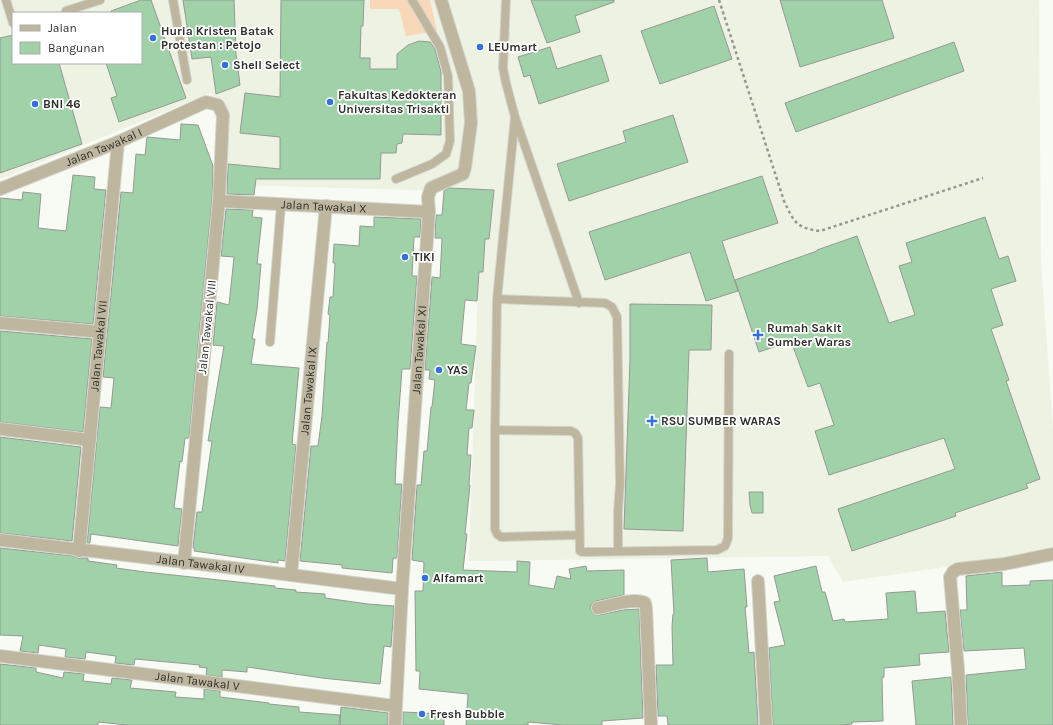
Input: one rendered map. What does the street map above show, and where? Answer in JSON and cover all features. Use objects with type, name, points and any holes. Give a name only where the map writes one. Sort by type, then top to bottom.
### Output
[{"type":"street","name":"Jalan Tawakal XI","points":[[395,725],[402,589],[428,197],[431,188],[463,174],[471,123],[469,91],[441,0]]},
{"type":"street","name":"Jalan Tawakal I","points":[[0,189],[118,142],[206,102]]},
{"type":"street","name":"Jalan Tawakal VIII","points":[[184,563],[219,201],[222,115],[218,105],[206,102]]},
{"type":"street","name":"Jalan Tawakal VII","points":[[79,551],[118,142]]},
{"type":"street","name":"Jalan Tawakal X","points":[[219,201],[428,212]]},
{"type":"street","name":"Jalan Tawakal IX","points":[[291,575],[326,206]]},
{"type":"street","points":[[0,323],[100,332]]},
{"type":"street","points":[[0,429],[90,440]]},
{"type":"street","name":"Jalan Tawakal IV","points":[[0,540],[79,551],[402,589]]},
{"type":"street","points":[[960,725],[958,669],[950,577],[953,572],[958,569],[1004,564],[1053,554]]},
{"type":"street","points":[[758,581],[766,725]]},
{"type":"street","points":[[598,608],[633,601],[645,603],[651,725]]},
{"type":"street","name":"Jalan Tawakal V","points":[[0,656],[395,706]]},
{"type":"lane","points":[[6,0],[12,20]]},
{"type":"lane","points":[[66,11],[100,0]]},
{"type":"lane","points":[[173,0],[187,80]]},
{"type":"lane","points":[[396,179],[432,164],[446,154],[450,141],[448,76],[440,47],[412,0]]},
{"type":"lane","points":[[506,0],[503,68],[515,116],[579,303]]},
{"type":"lane","points":[[515,116],[497,300],[495,528],[497,534],[501,537],[578,535]]},
{"type":"lane","points":[[270,342],[280,205]]},
{"type":"lane","points":[[497,300],[605,303],[612,307],[616,317],[620,484],[618,551]]},
{"type":"lane","points":[[495,430],[570,431],[575,433],[578,438],[578,549],[582,552],[716,550],[725,546],[728,538],[729,354]]},
{"type":"path","points":[[719,0],[784,201],[790,215],[798,225],[807,230],[820,232],[983,178]]},
{"type":"shaded area","name":"Rumah Sakit Sumber Waras","points":[[0,0],[1039,0],[1041,262],[1053,429],[1053,551],[843,582],[828,556],[469,561],[481,192],[232,185],[211,93],[0,179]]},
{"type":"shaded area","points":[[370,0],[430,0],[437,31],[406,36],[399,9],[370,9]]},
{"type":"building","name":"Huria Kristen Batak Protestan : Petojo","points":[[141,0],[151,0],[186,98],[119,122],[111,98],[117,96],[106,64],[142,64],[142,12],[111,11]]},
{"type":"building","points":[[183,0],[234,0],[236,54],[240,85],[216,94],[211,57],[192,59]]},
{"type":"building","name":"Fakultas Kedokteran Universitas Trisakti","points":[[281,0],[364,0],[363,26],[361,26],[360,58],[370,58],[370,69],[397,69],[397,54],[408,45],[419,41],[430,42],[435,49],[441,72],[441,135],[403,134],[402,143],[397,144],[396,153],[381,153],[380,179],[256,179],[254,195],[227,194],[228,164],[280,169],[280,137],[240,133],[245,93],[280,97]]},
{"type":"building","points":[[531,0],[614,0],[614,2],[575,16],[580,32],[547,43]]},
{"type":"building","points":[[780,0],[882,0],[894,38],[800,67]]},
{"type":"building","points":[[714,6],[732,59],[660,84],[641,31]]},
{"type":"building","name":"BNI 46","points":[[12,35],[12,64],[59,64],[82,144],[0,173],[0,38]]},
{"type":"building","points":[[954,42],[964,71],[796,132],[785,103]]},
{"type":"building","points":[[550,47],[557,69],[601,55],[609,81],[539,104],[530,75],[524,77],[518,57]]},
{"type":"building","points":[[673,115],[688,162],[569,201],[557,164],[626,142],[623,131]]},
{"type":"building","points":[[181,124],[198,125],[213,166],[212,200],[189,438],[185,438],[182,462],[180,461],[174,508],[182,509],[178,546],[91,534],[90,543],[87,543],[100,407],[111,408],[114,378],[103,377],[121,192],[133,193],[136,154],[145,155],[147,137],[180,140]]},
{"type":"building","points":[[73,175],[95,177],[94,189],[106,190],[93,324],[0,316],[0,198],[22,200],[23,192],[41,194],[38,228],[66,231]]},
{"type":"building","points":[[762,176],[778,223],[722,241],[738,291],[706,301],[690,252],[605,280],[589,232]]},
{"type":"building","points":[[449,188],[494,190],[489,239],[485,239],[483,272],[479,272],[477,301],[465,300],[461,344],[476,346],[471,383],[469,383],[466,410],[474,410],[472,428],[469,428],[467,455],[471,455],[470,485],[463,570],[517,572],[517,561],[530,562],[529,585],[554,589],[557,576],[571,579],[569,569],[586,566],[587,571],[624,570],[624,595],[596,601],[591,605],[591,609],[593,613],[599,615],[623,610],[639,609],[643,718],[602,721],[602,725],[563,725],[528,722],[528,725],[466,725],[468,694],[419,689],[420,671],[416,671],[415,591],[423,591],[424,562],[412,560],[417,485],[421,485],[424,451],[427,451],[435,380],[429,379],[430,370],[425,370],[432,277],[440,278],[442,238],[435,238],[436,215],[442,215],[444,191]]},
{"type":"building","points":[[226,209],[253,210],[252,217],[262,218],[257,264],[261,264],[257,310],[252,339],[255,339],[251,364],[299,368],[292,444],[296,445],[285,561],[278,560],[278,563],[194,551],[195,548],[193,548],[197,512],[202,512],[212,441],[208,441],[224,346],[213,345],[217,302],[229,305],[234,257],[221,256]]},
{"type":"building","points":[[374,217],[421,219],[420,237],[414,237],[412,276],[417,276],[410,369],[402,369],[395,484],[402,484],[397,558],[393,558],[392,573],[342,568],[342,565],[300,561],[311,446],[318,446],[322,416],[330,315],[328,314],[330,297],[333,297],[335,263],[333,263],[334,244],[359,246],[360,226],[374,227]]},
{"type":"building","points":[[985,217],[999,259],[1008,256],[1016,281],[991,289],[1003,325],[991,329],[1009,380],[1006,381],[1040,479],[1026,484],[1028,488],[955,513],[956,516],[852,551],[838,509],[955,469],[944,438],[829,475],[815,431],[834,425],[820,383],[808,387],[791,341],[759,352],[735,280],[857,236],[889,323],[915,315],[899,266],[912,262],[906,243]]},
{"type":"building","points":[[630,304],[712,305],[711,350],[689,350],[683,531],[624,529],[630,360]]},
{"type":"building","points":[[0,331],[92,339],[83,432],[0,422]]},
{"type":"building","points":[[0,437],[81,447],[72,541],[0,533]]},
{"type":"building","points":[[749,492],[763,492],[763,513],[752,513]]},
{"type":"building","points":[[0,548],[88,558],[88,561],[117,565],[116,568],[275,586],[275,588],[296,590],[296,592],[325,594],[325,598],[394,606],[391,647],[384,646],[380,684],[322,678],[247,667],[247,672],[222,670],[222,677],[206,675],[207,668],[199,667],[200,665],[135,659],[134,665],[115,663],[116,656],[86,652],[85,659],[65,657],[66,649],[39,645],[38,653],[20,651],[23,636],[0,635]]},
{"type":"building","points":[[707,558],[708,572],[744,569],[747,607],[745,607],[749,653],[754,652],[758,725],[668,725],[667,716],[658,716],[656,665],[673,665],[672,626],[674,614],[671,560]]},
{"type":"building","points":[[816,566],[822,592],[825,592],[833,621],[844,619],[845,622],[888,619],[886,593],[915,591],[917,613],[945,611],[949,652],[919,654],[920,665],[884,668],[884,677],[882,678],[883,721],[852,722],[852,724],[843,725],[773,725],[769,648],[785,645],[774,602],[780,601],[774,576]]},
{"type":"building","points":[[1002,572],[1002,586],[1030,585],[1030,581],[1053,580],[1053,725],[968,725],[966,675],[1026,669],[1024,648],[964,651],[960,610],[967,610],[966,576]]},
{"type":"building","points":[[0,664],[36,668],[36,672],[63,678],[64,672],[84,674],[83,681],[111,684],[112,678],[132,680],[130,688],[176,692],[175,697],[204,699],[204,689],[220,691],[220,697],[299,707],[299,712],[340,715],[339,725],[127,725],[98,722],[98,725],[0,725]]},
{"type":"building","points":[[951,677],[953,725],[916,725],[912,681]]},
{"type":"building","points":[[341,707],[388,713],[388,725],[340,725]]},
{"type":"building","points":[[403,712],[444,714],[444,725],[403,725]]},
{"type":"place","name":"Huria Kristen Batak Protestan : Petojo","points":[[153,38]]},
{"type":"place","name":"LEUmart","points":[[480,47]]},
{"type":"place","name":"Shell Select","points":[[225,65]]},
{"type":"place","name":"Fakultas Kedokteran Universitas Trisakti","points":[[330,102]]},
{"type":"place","name":"BNI 46","points":[[35,104]]},
{"type":"place","name":"TIKI","points":[[405,257]]},
{"type":"place","name":"Rumah Sakit Sumber Waras","points":[[758,335]]},
{"type":"place","name":"YAS","points":[[439,370]]},
{"type":"place","name":"RSU SUMBER WARAS","points":[[652,421]]},
{"type":"place","name":"Alfamart","points":[[425,578]]},
{"type":"place","name":"Fresh Bubble","points":[[422,714]]}]
